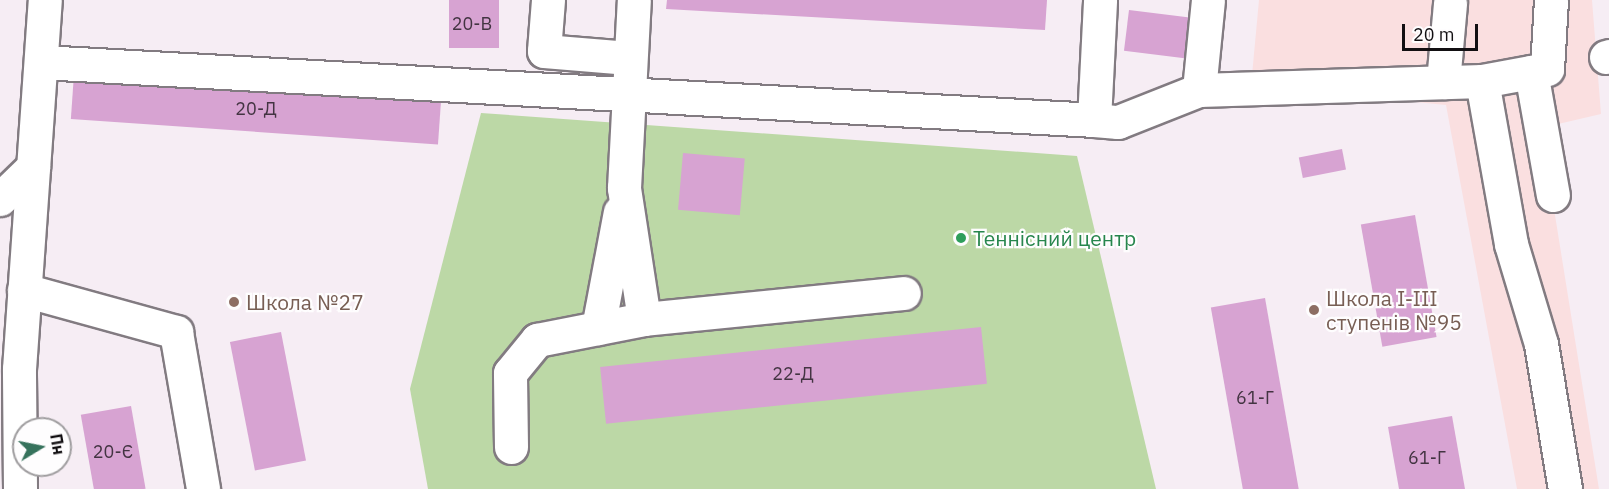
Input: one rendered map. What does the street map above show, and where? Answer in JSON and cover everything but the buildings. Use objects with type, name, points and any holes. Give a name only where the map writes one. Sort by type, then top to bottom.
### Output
[{"type":"lane","points":[[20,489],[24,290],[45,0]]},
{"type":"lane","points":[[548,0],[544,51],[629,58]]},
{"type":"lane","points":[[598,328],[624,188],[626,98],[634,0]]},
{"type":"lane","points":[[1094,120],[1100,0]]},
{"type":"lane","points":[[1199,90],[1208,0]]},
{"type":"lane","points":[[41,62],[626,98],[1118,122],[1199,90],[1482,81],[1547,69],[1551,0]]},
{"type":"lane","points":[[1443,82],[1450,3]]},
{"type":"lane","points":[[1531,72],[1553,195]]},
{"type":"lane","points":[[1482,81],[1511,244],[1541,344],[1565,489]]},
{"type":"lane","points":[[0,165],[33,166]]},
{"type":"lane","points":[[0,199],[33,166]]},
{"type":"lane","points":[[624,188],[644,319]]},
{"type":"lane","points":[[24,290],[176,332],[203,489]]},
{"type":"lane","points":[[511,447],[510,374],[537,339],[644,319],[904,293]]},
{"type":"shaded area","points":[[1259,0],[1592,0],[1601,114],[1541,128],[1599,489],[1517,489],[1446,105],[1251,86]]},
{"type":"green space","points":[[481,113],[1077,156],[1156,489],[428,489],[410,389]]},
{"type":"place","name":"Теннісний центр","points":[[961,238]]},
{"type":"place","name":"Школа №27","points":[[234,302]]},
{"type":"place","name":"Школа І-ІІІ ступенів №95","points":[[1314,310]]}]
